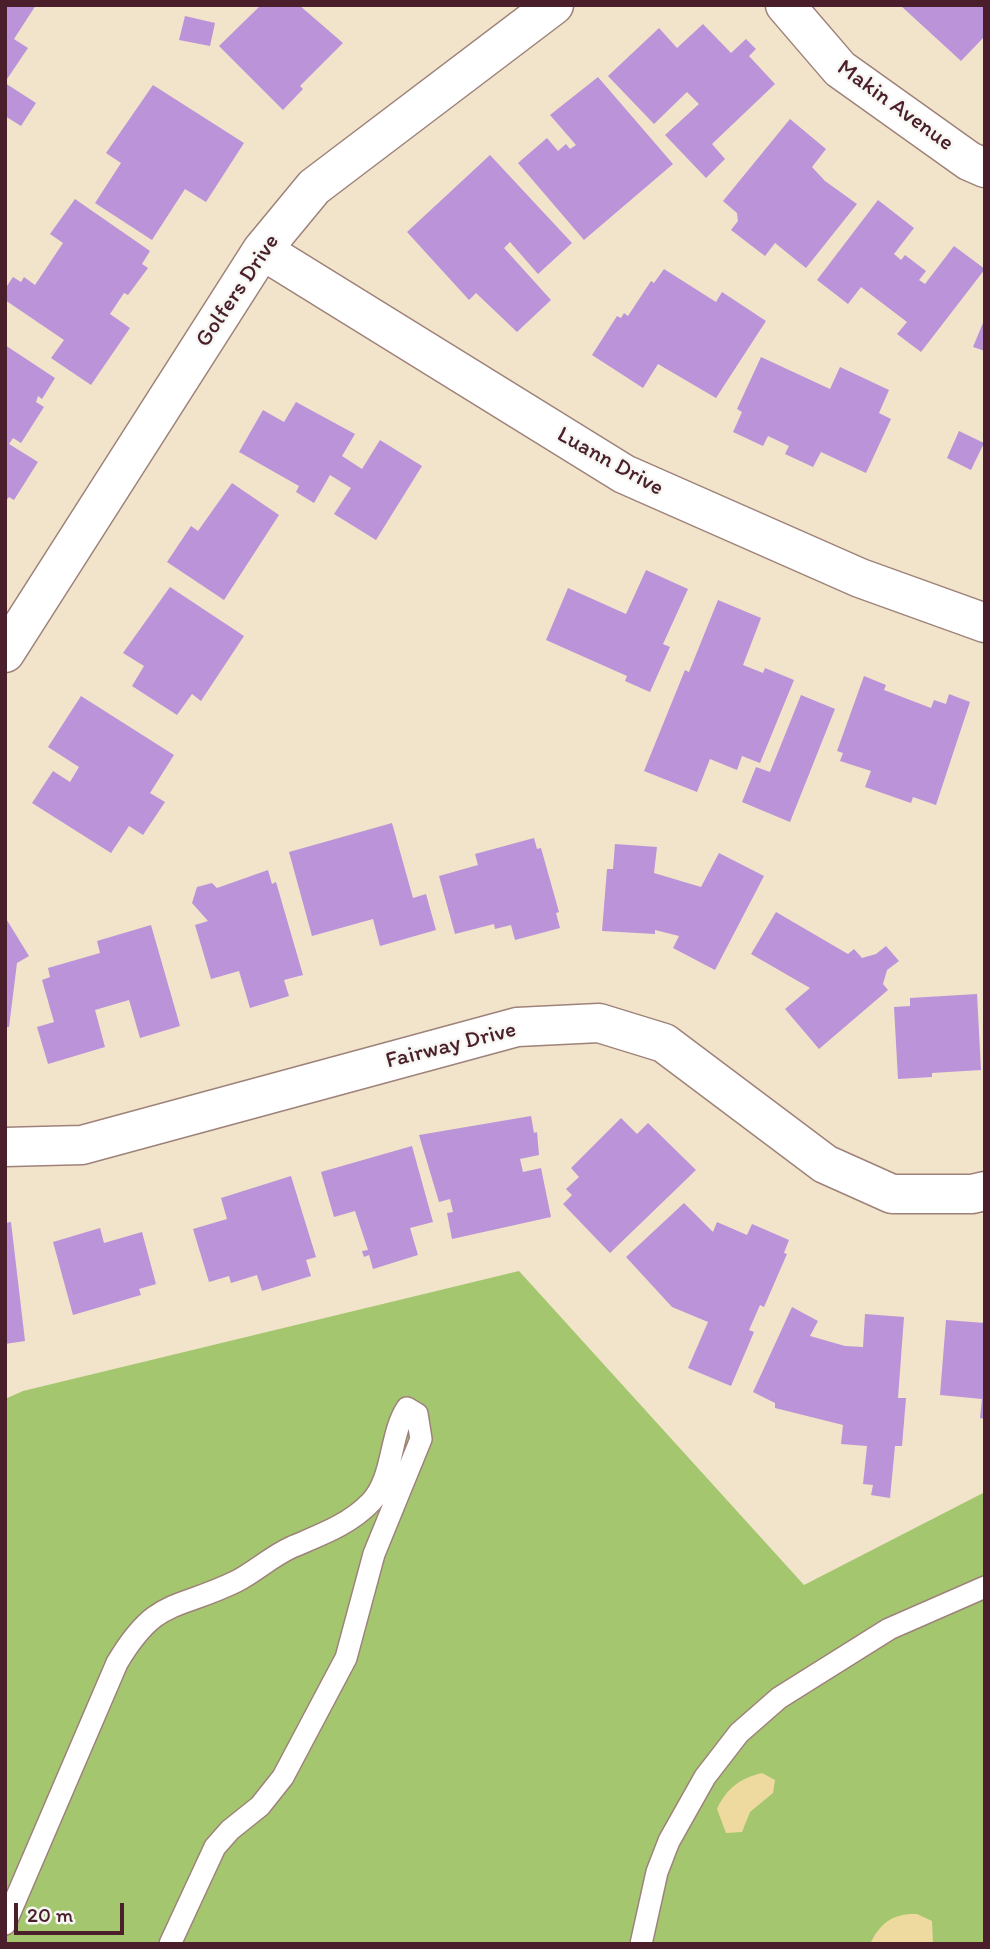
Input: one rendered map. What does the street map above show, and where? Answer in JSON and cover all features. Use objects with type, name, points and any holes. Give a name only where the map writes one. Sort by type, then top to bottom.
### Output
[{"type":"street","name":"Golfers Drive","points":[[5,653],[262,250],[314,187],[554,5]]},
{"type":"street","name":"Makin Avenue","points":[[785,5],[840,69],[969,161],[985,168]]},
{"type":"street","name":"Luann Drive","points":[[262,250],[624,474],[860,578],[985,623]]},
{"type":"street","name":"Fairway Drive","points":[[5,1147],[82,1144],[517,1027],[599,1023],[664,1043],[825,1164],[892,1194],[972,1194],[985,1191]]},
{"type":"lane","points":[[5,1924],[117,1662],[134,1635],[155,1613],[238,1580],[288,1549],[349,1521],[373,1500],[391,1458],[397,1423],[407,1408],[417,1414],[421,1438],[374,1554],[346,1658],[283,1777],[260,1806],[230,1830],[215,1847],[170,1944]]},
{"type":"lane","points":[[641,1944],[657,1872],[669,1841],[705,1777],[739,1733],[779,1698],[889,1629],[985,1587]]},
{"type":"green space","points":[[519,1271],[804,1585],[985,1492],[985,1944],[5,1944],[5,1399],[23,1391]]},
{"type":"sand","points":[[762,1773],[775,1780],[773,1793],[750,1812],[742,1832],[726,1833],[717,1809],[721,1802],[735,1785]]},
{"type":"sand","points":[[917,1914],[932,1921],[933,1944],[870,1944],[878,1930],[888,1921],[901,1915]]},
{"type":"building","points":[[5,5],[36,5],[14,39],[28,48],[5,82]]},
{"type":"building","points":[[261,5],[299,5],[343,43],[300,86],[303,89],[283,110],[219,46]]},
{"type":"building","points":[[900,5],[985,5],[985,36],[961,61]]},
{"type":"building","points":[[185,16],[215,23],[210,46],[179,40]]},
{"type":"building","points":[[703,24],[731,53],[746,39],[756,49],[749,56],[775,84],[712,144],[725,159],[706,178],[665,135],[699,104],[687,92],[654,124],[608,76],[659,28],[677,48]]},
{"type":"building","points":[[598,77],[673,164],[584,240],[518,163],[547,138],[558,151],[566,144],[570,149],[576,145],[550,115]]},
{"type":"building","points":[[5,83],[36,103],[21,126],[5,116]]},
{"type":"building","points":[[153,85],[244,143],[206,202],[185,189],[152,240],[95,203],[121,163],[106,153]]},
{"type":"building","points":[[790,119],[826,149],[812,167],[825,181],[857,204],[806,268],[775,243],[765,256],[731,230],[738,221],[737,213],[723,201]]},
{"type":"building","points":[[490,155],[572,243],[538,274],[510,242],[504,248],[551,300],[517,332],[476,293],[469,300],[407,232]]},
{"type":"building","points":[[75,199],[150,251],[142,264],[148,268],[128,295],[124,293],[110,314],[130,328],[91,385],[51,358],[64,340],[5,300],[5,289],[13,277],[21,282],[24,277],[35,285],[63,243],[50,234]]},
{"type":"building","points":[[878,200],[914,228],[894,254],[901,260],[905,255],[926,271],[919,280],[925,284],[954,246],[985,269],[921,352],[897,334],[907,322],[861,287],[848,304],[817,280]]},
{"type":"building","points":[[664,269],[716,302],[722,292],[766,321],[716,398],[658,364],[643,388],[592,355],[617,316],[621,318],[624,313],[628,316],[651,281],[654,283]]},
{"type":"building","points":[[985,318],[985,351],[973,347]]},
{"type":"building","points":[[5,345],[55,378],[42,399],[38,396],[36,402],[44,407],[21,443],[13,438],[9,444],[38,462],[14,500],[9,497],[5,502]]},
{"type":"building","points":[[761,357],[830,389],[840,367],[889,390],[879,413],[891,419],[866,473],[821,452],[813,467],[785,454],[789,446],[768,436],[763,446],[733,432],[742,412],[737,409]]},
{"type":"building","points":[[296,402],[355,434],[342,456],[362,469],[380,440],[422,466],[376,540],[334,514],[351,488],[330,475],[314,503],[296,492],[299,486],[239,452],[263,410],[284,422]]},
{"type":"building","points":[[959,431],[984,443],[971,470],[947,458]]},
{"type":"building","points":[[232,483],[279,515],[224,600],[167,562],[191,526],[198,531]]},
{"type":"building","points":[[646,570],[688,589],[663,644],[670,647],[650,692],[625,681],[627,676],[546,640],[568,588],[626,614]]},
{"type":"building","points":[[170,587],[244,636],[201,701],[192,694],[177,715],[132,686],[144,666],[123,653]]},
{"type":"building","points":[[718,600],[761,618],[743,665],[763,673],[765,668],[794,680],[760,763],[742,756],[737,770],[710,759],[697,792],[644,771],[685,670],[689,672]]},
{"type":"building","points":[[864,676],[886,685],[884,690],[931,708],[934,700],[946,704],[949,694],[970,702],[936,805],[913,797],[911,803],[865,787],[871,771],[840,761],[843,753],[837,751]]},
{"type":"building","points":[[801,695],[835,709],[790,822],[742,802],[756,767],[770,772]]},
{"type":"building","points":[[81,696],[174,755],[150,793],[165,802],[143,835],[129,826],[111,853],[32,803],[53,771],[70,782],[79,767],[48,747]]},
{"type":"building","points":[[392,823],[413,898],[426,894],[436,930],[380,946],[373,919],[312,936],[289,852]]},
{"type":"building","points":[[534,838],[537,849],[541,848],[559,912],[556,913],[560,928],[515,940],[511,925],[495,929],[494,924],[455,934],[439,876],[478,865],[475,854]]},
{"type":"building","points":[[615,844],[657,847],[654,873],[701,887],[719,853],[764,876],[715,970],[673,948],[679,936],[655,930],[655,934],[602,931],[607,869],[613,869]]},
{"type":"building","points":[[268,870],[272,884],[276,882],[303,975],[284,980],[289,996],[250,1008],[239,971],[211,979],[195,925],[208,921],[192,903],[197,887],[212,883],[217,888]]},
{"type":"building","points":[[776,912],[848,954],[854,949],[862,958],[876,954],[886,946],[899,961],[887,970],[883,984],[888,990],[819,1049],[785,1009],[810,988],[751,954]]},
{"type":"building","points":[[5,917],[29,956],[17,963],[9,1027],[5,1027]]},
{"type":"building","points":[[151,925],[180,1026],[140,1038],[129,1000],[95,1010],[105,1047],[48,1064],[37,1027],[54,1022],[42,980],[50,977],[48,968],[100,953],[97,941]]},
{"type":"building","points":[[977,994],[981,1070],[932,1073],[932,1077],[898,1079],[894,1007],[910,1006],[910,998]]},
{"type":"building","points":[[531,1116],[534,1133],[537,1132],[539,1155],[520,1159],[523,1172],[541,1168],[551,1217],[452,1239],[447,1213],[453,1212],[450,1199],[439,1202],[419,1135]]},
{"type":"building","points":[[621,1118],[637,1134],[648,1123],[696,1170],[610,1253],[563,1204],[572,1195],[566,1189],[579,1177],[571,1168]]},
{"type":"building","points":[[412,1146],[433,1222],[410,1228],[418,1255],[373,1269],[369,1255],[364,1257],[362,1251],[368,1250],[355,1211],[334,1217],[321,1172]]},
{"type":"building","points":[[291,1176],[316,1257],[306,1260],[311,1276],[262,1291],[257,1275],[231,1283],[229,1276],[209,1282],[193,1229],[227,1219],[221,1198]]},
{"type":"building","points":[[684,1203],[713,1232],[717,1222],[747,1235],[752,1224],[789,1240],[784,1253],[787,1254],[764,1307],[760,1305],[749,1330],[754,1332],[731,1386],[688,1368],[708,1322],[672,1307],[626,1257]]},
{"type":"building","points":[[11,1222],[25,1341],[5,1344],[5,1223]]},
{"type":"building","points":[[100,1228],[104,1243],[142,1232],[156,1284],[139,1289],[141,1295],[73,1315],[53,1242]]},
{"type":"building","points":[[792,1307],[818,1321],[810,1336],[845,1346],[863,1347],[865,1314],[904,1317],[898,1398],[906,1398],[902,1446],[895,1446],[890,1498],[871,1495],[873,1485],[863,1484],[867,1446],[841,1444],[843,1425],[775,1408],[775,1403],[753,1392]]},
{"type":"building","points":[[946,1320],[985,1323],[985,1419],[980,1418],[982,1399],[940,1395]]}]
